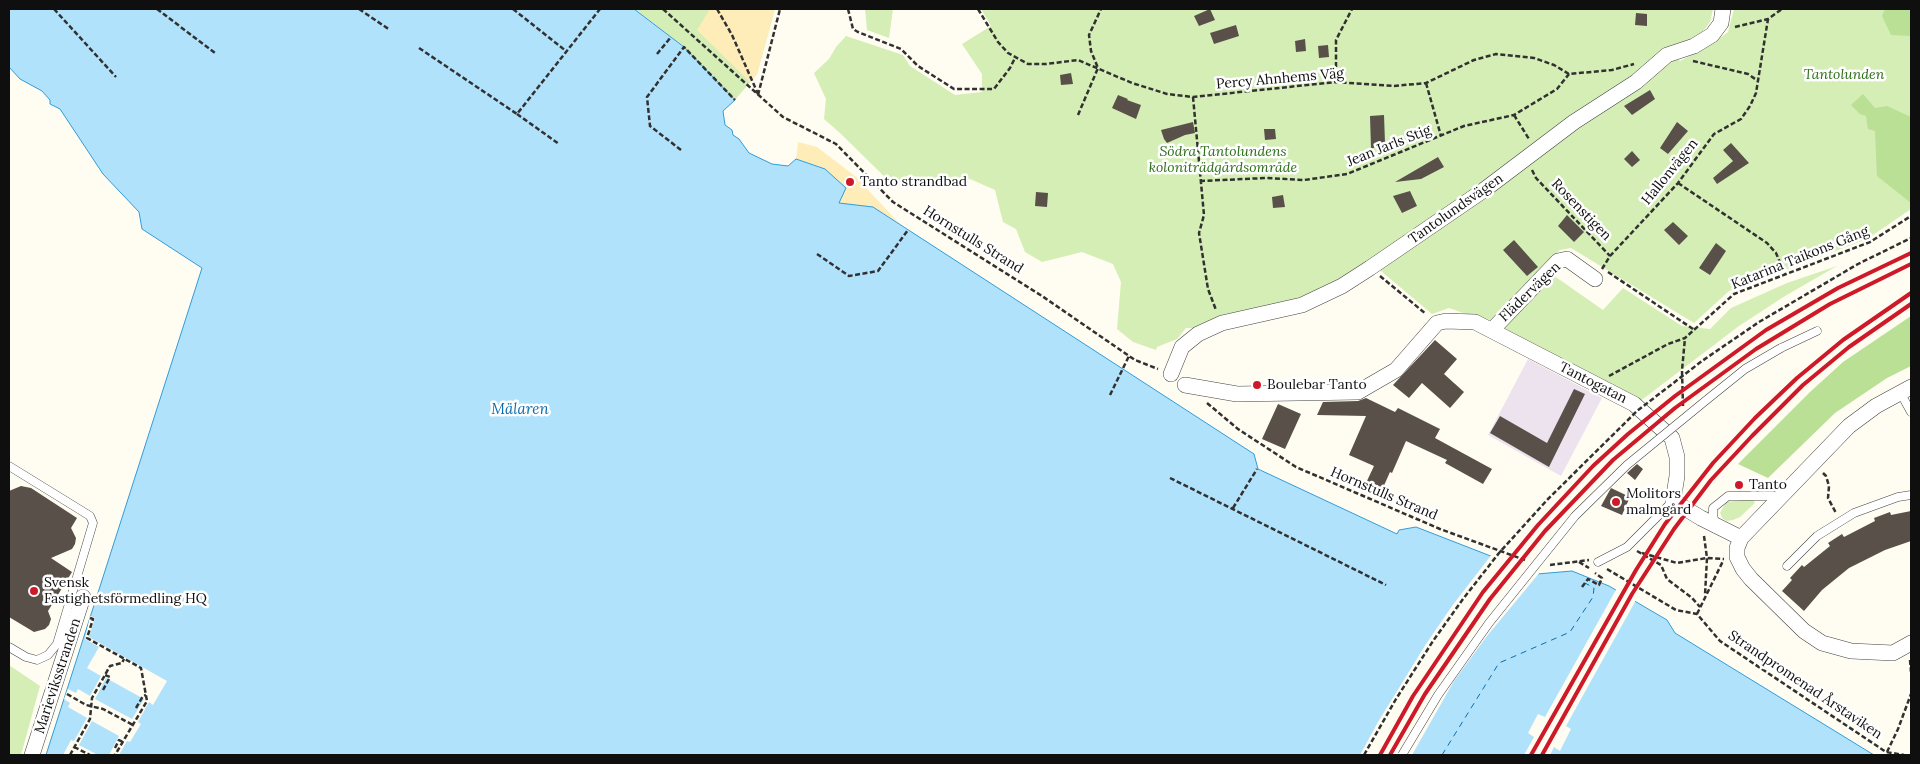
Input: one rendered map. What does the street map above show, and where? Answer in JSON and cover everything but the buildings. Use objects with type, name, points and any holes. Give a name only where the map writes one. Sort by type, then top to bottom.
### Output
[{"type":"street","name":"Tantolundsvägen","points":[[1171,374],[1182,347],[1198,334],[1222,323],[1302,305],[1342,286],[1462,206],[1574,122],[1636,82],[1667,55],[1694,46],[1712,35],[1722,16]]},
{"type":"street","name":"Flädervägen","points":[[1492,330],[1558,261],[1567,259],[1599,274]]},
{"type":"street","name":"Tantogatan","points":[[1437,323],[1446,321],[1475,322],[1634,404],[1672,438],[1677,457],[1677,476],[1673,502]]},
{"type":"street","points":[[1185,385],[1237,394],[1358,392],[1396,370],[1437,323]]},
{"type":"street","points":[[1906,390],[1876,406],[1849,426],[1740,538],[1737,548],[1730,558],[1804,631],[1822,642],[1851,651],[1892,653],[1911,643]]},
{"type":"street","points":[[1673,502],[1740,538]]},
{"type":"street","name":"Marieviksstranden","points":[[32,755],[83,597]]},
{"type":"lane","points":[[1402,755],[1438,695],[1489,623],[1575,516],[1627,466],[1751,365],[1780,348],[1817,331]]},
{"type":"lane","points":[[1171,374],[1185,385]]},
{"type":"lane","points":[[1906,390],[1911,412]]},
{"type":"lane","points":[[9,466],[82,510],[90,516],[93,523],[57,644],[48,655],[37,660],[26,658],[9,647]]},
{"type":"lane","points":[[1787,566],[1817,536],[1840,521],[1854,513],[1898,497],[1911,495]]},
{"type":"lane","points":[[1716,526],[1713,521],[1714,508],[1728,496],[1781,496]]},
{"type":"lane","points":[[1598,562],[1627,547],[1673,502]]},
{"type":"path","points":[[54,9],[116,77]]},
{"type":"path","points":[[157,9],[215,53]]},
{"type":"path","points":[[359,9],[390,30]]},
{"type":"path","points":[[514,9],[566,51]]},
{"type":"path","points":[[518,114],[600,9]]},
{"type":"path","name":"Hornstulls Strand","points":[[663,9],[783,117],[836,144],[893,202],[1042,296],[1135,360],[1171,374]]},
{"type":"path","points":[[717,9],[732,35],[758,95]]},
{"type":"path","points":[[758,95],[780,9]]},
{"type":"path","points":[[848,9],[853,29],[901,50],[918,66],[954,89],[994,89],[1015,58],[998,42],[978,9]]},
{"type":"path","points":[[1078,115],[1098,68],[1091,51],[1089,35],[1101,9]]},
{"type":"path","points":[[1722,16],[1737,27],[1768,20],[1782,9]]},
{"type":"path","points":[[1336,82],[1336,40],[1352,10]]},
{"type":"path","name":"Hallonvägen","points":[[1599,274],[1610,256],[1678,183],[1714,134],[1741,119],[1756,94],[1768,20]]},
{"type":"path","points":[[657,54],[671,37]]},
{"type":"path","points":[[419,48],[518,114],[559,144]]},
{"type":"path","points":[[681,150],[650,126],[647,97],[684,48],[734,100]]},
{"type":"path","points":[[1677,52],[1689,60],[1748,74],[1758,81]]},
{"type":"path","name":"Percy Ahnhems Väg","points":[[1015,58],[1028,64],[1078,60],[1167,94],[1193,97],[1336,82],[1394,86],[1426,83],[1474,60],[1496,54],[1534,58],[1554,65],[1569,74]]},
{"type":"path","points":[[1569,74],[1612,70],[1639,63]]},
{"type":"path","name":"Jean Jarls Stig","points":[[1200,181],[1266,178],[1304,180],[1347,174],[1464,126],[1514,115],[1557,89],[1569,74]]},
{"type":"path","points":[[1426,83],[1441,136]]},
{"type":"path","points":[[1193,97],[1204,214],[1199,233],[1208,289],[1217,311]]},
{"type":"path","points":[[1514,115],[1532,144]]},
{"type":"path","name":"Rosenstigen","points":[[1536,178],[1610,256]]},
{"type":"path","points":[[1678,183],[1767,242],[1776,254],[1785,274]]},
{"type":"path","name":"Katarina Taikons Gång","points":[[1602,388],[1609,375],[1668,344],[1685,338],[1734,294],[1870,242],[1911,216]]},
{"type":"path","points":[[817,254],[849,276],[878,271],[908,230]]},
{"type":"path","points":[[1364,755],[1396,699],[1433,641],[1499,553],[1548,499],[1638,411],[1702,360],[1759,322],[1858,264],[1911,238]]},
{"type":"path","points":[[1599,274],[1693,329]]},
{"type":"path","points":[[1383,278],[1437,323]]},
{"type":"path","points":[[1683,414],[1682,370],[1685,338]]},
{"type":"path","points":[[1110,395],[1129,356]]},
{"type":"path","name":"Hornstulls Strand","points":[[1185,385],[1238,429],[1296,467],[1440,529],[1525,560]]},
{"type":"path","points":[[1233,508],[1258,469]]},
{"type":"path","points":[[1822,472],[1826,476],[1829,486],[1828,498],[1840,521]]},
{"type":"path","points":[[1170,478],[1386,585]]},
{"type":"path","points":[[1694,514],[1704,537],[1707,558],[1705,597]]},
{"type":"path","points":[[1700,607],[1692,598],[1667,579],[1660,565],[1637,551],[1677,563],[1707,558],[1730,558]]},
{"type":"path","points":[[1544,566],[1589,560],[1598,562],[1614,574],[1676,610],[1697,614],[1705,597],[1730,558]]},
{"type":"path","points":[[1582,586],[1588,579],[1599,585],[1602,578]]},
{"type":"path","points":[[78,614],[93,619],[87,638],[141,668],[147,701],[115,755]]},
{"type":"path","name":"Strandpromenad Årstaviken","points":[[1697,614],[1720,641],[1886,752],[1904,755]]},
{"type":"path","points":[[70,755],[90,719],[92,698],[105,674],[110,666],[122,663],[124,659]]},
{"type":"path","points":[[103,690],[110,677],[105,674]]},
{"type":"path","points":[[1886,752],[1911,694]]},
{"type":"path","points":[[136,708],[142,696],[146,695]]},
{"type":"path","points":[[78,701],[104,709],[133,725]]},
{"type":"path","points":[[115,748],[119,740],[123,742]]},
{"type":"path","points":[[74,747],[90,755]]},
{"type":"shaded area","points":[[1528,359],[1602,398],[1561,476],[1488,435]]},
{"type":"green space","points":[[635,9],[775,9],[757,74],[735,100],[684,47]]},
{"type":"green space","points":[[865,9],[893,9],[889,38],[867,30]]},
{"type":"green space","name":"Södra Tantolundens koloniträdgårdsområde","points":[[981,9],[1713,9],[1710,22],[1701,34],[1669,52],[1680,61],[1710,45],[1728,32],[1734,9],[1911,9],[1911,209],[1867,239],[1729,291],[1694,323],[1571,248],[1560,250],[1490,320],[1449,308],[1432,314],[1370,264],[1334,283],[1296,299],[1222,315],[1196,328],[1186,328],[1177,339],[1157,347],[1156,350],[1133,342],[1117,329],[1121,282],[1113,264],[1082,252],[1042,262],[1025,252],[1016,229],[1003,222],[995,190],[970,179],[954,182],[938,181],[894,186],[824,119],[826,99],[814,73],[829,59],[836,47],[846,36],[903,55],[910,66],[955,95],[982,92],[982,74],[962,44],[991,26]]},
{"type":"green space","points":[[1885,9],[1911,9],[1911,38],[1910,36],[1891,35],[1882,16]]},
{"type":"green space","points":[[1863,94],[1875,108],[1887,106],[1911,117],[1911,203],[1877,176],[1875,131],[1868,129],[1866,116],[1860,114],[1851,105]]},
{"type":"green space","points":[[1837,266],[1785,296],[1739,326],[1639,402],[1505,332],[1505,320],[1550,273],[1603,310],[1623,288],[1682,326],[1710,329],[1731,308],[1787,283]]},
{"type":"green space","points":[[1911,316],[1911,366],[1887,378],[1835,413],[1768,478],[1738,464],[1843,362]]},
{"type":"green space","points":[[1751,499],[1755,502],[1754,504],[1740,517],[1727,521],[1723,519],[1720,513],[1726,502]]},
{"type":"green space","points":[[9,665],[40,686],[21,755],[9,755]]},
{"type":"sand","points":[[710,9],[775,9],[757,74],[750,82],[697,30]]},
{"type":"sand","name":"Tanto strandbad","points":[[798,142],[817,147],[855,176],[899,223],[873,207],[838,203],[825,169],[796,159]]},
{"type":"water","name":"Mälaren","points":[[9,9],[634,9],[684,47],[735,100],[723,111],[725,125],[732,130],[733,135],[739,139],[749,153],[772,164],[788,166],[796,159],[825,169],[846,188],[839,203],[873,207],[1254,454],[1258,469],[1397,534],[1399,530],[1416,527],[1537,574],[1572,571],[1609,586],[1667,620],[1675,633],[1874,755],[46,755],[202,268],[142,229],[139,212],[103,174],[60,109],[50,104],[50,100],[42,91],[20,79],[9,67]]},
{"type":"pier","points":[[1492,554],[1541,571],[1487,636],[1454,681],[1412,755],[1360,755],[1426,644],[1452,606]]},
{"type":"pier","points":[[1617,588],[1636,600],[1566,726],[1571,729],[1560,751],[1554,747],[1550,755],[1524,755],[1534,737],[1528,733],[1538,714],[1545,717]]},
{"type":"pier","points":[[90,616],[95,618],[89,637],[167,681],[153,705],[149,702],[138,722],[141,724],[130,742],[127,741],[119,755],[109,755],[119,736],[92,721],[79,745],[98,755],[63,755],[71,740],[74,741],[87,718],[68,707],[70,703],[64,699],[68,689],[76,693],[78,689],[90,696],[101,676],[87,668],[99,647],[85,639]],"holes":[[[106,678],[144,699],[132,719],[95,699]]]},
{"type":"ferry route","points":[[1442,755],[1499,663],[1570,632],[1593,597],[1594,588],[1585,583]]},
{"type":"railway","points":[[1380,755],[1413,696],[1483,592],[1538,525],[1593,466],[1628,434],[1675,396],[1766,330],[1838,288],[1911,253]]},
{"type":"railway","points":[[1390,755],[1425,694],[1490,599],[1545,531],[1613,460],[1675,408],[1756,349],[1830,304],[1911,264]]},
{"type":"railway","points":[[1531,755],[1636,570],[1665,524],[1713,463],[1755,418],[1797,378],[1843,340],[1911,293]]},
{"type":"railway","points":[[1542,755],[1632,594],[1674,529],[1711,480],[1803,385],[1849,347],[1911,304]]},
{"type":"place","name":"Tanto strandbad","points":[[850,182]]},
{"type":"place","name":"Boulebar Tanto","points":[[1257,385]]},
{"type":"place","name":"Tanto","points":[[1739,485]]},
{"type":"place","name":"Molitors malmgård","points":[[1616,502]]},
{"type":"place","name":"Svensk Fastighetsförmedling HQ","points":[[34,591]]},
{"type":"park label","name":"Tantolunden","points":[[1844,75]]}]
